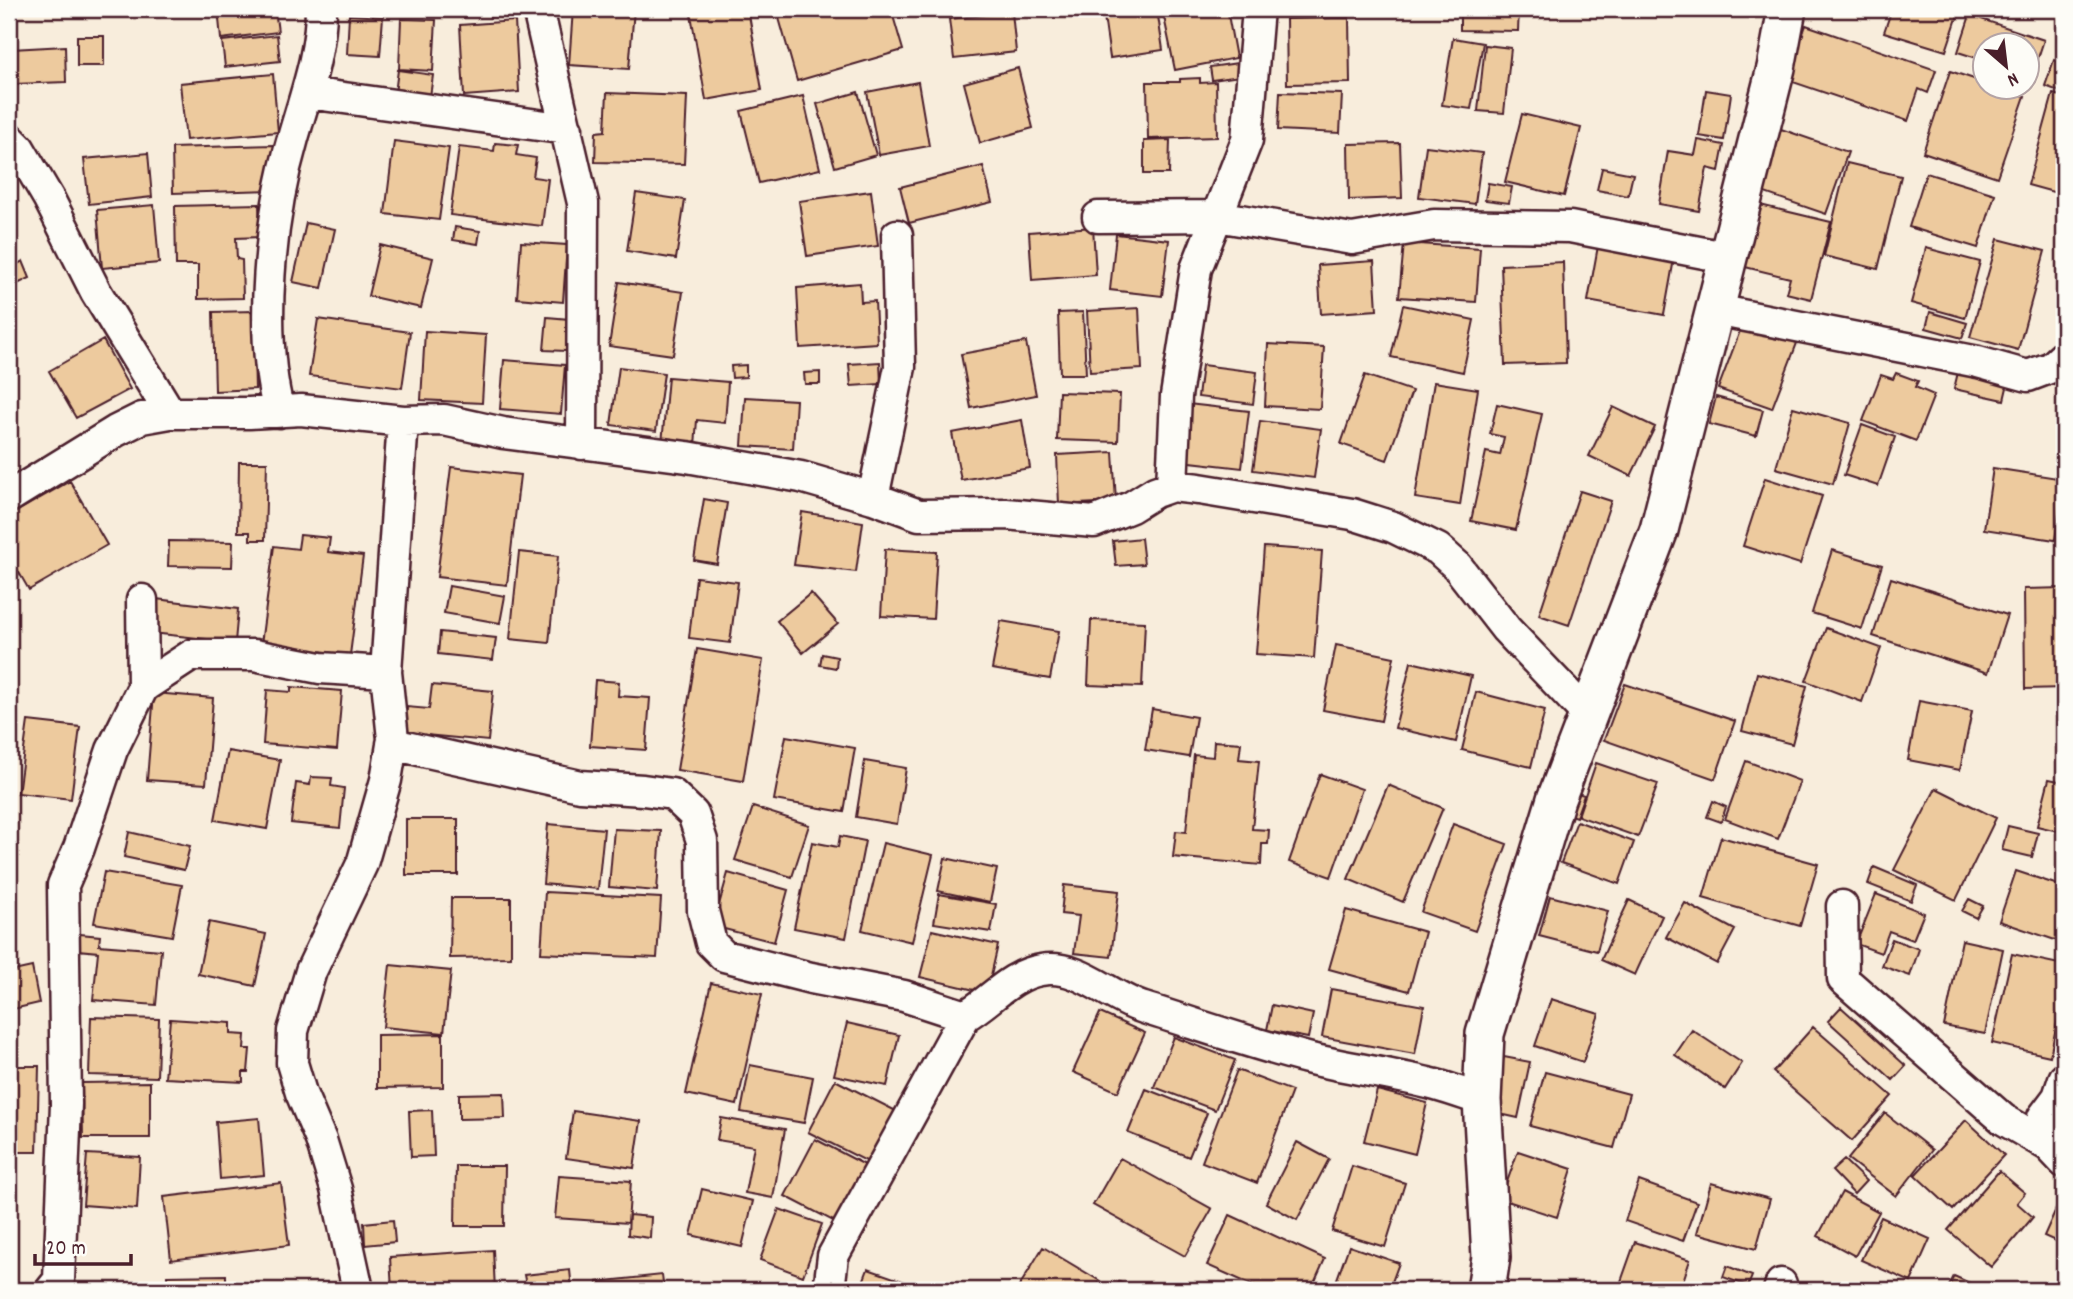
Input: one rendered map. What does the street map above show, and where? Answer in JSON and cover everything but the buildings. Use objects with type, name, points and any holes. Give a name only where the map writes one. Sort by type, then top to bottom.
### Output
[{"type":"street","points":[[279,412],[272,373],[269,300],[274,218],[292,139],[308,93],[321,9]]},
{"type":"street","points":[[538,9],[583,203],[582,444]]},
{"type":"street","points":[[1172,486],[1176,396],[1196,269],[1247,140],[1258,9]]},
{"type":"street","points":[[1486,1290],[1491,1257],[1482,1100],[1485,1034],[1556,799],[1659,530],[1730,258],[1776,68],[1787,9]]},
{"type":"street","points":[[308,93],[567,130]]},
{"type":"street","points":[[9,138],[19,148],[43,188],[96,292],[170,413]]},
{"type":"street","points":[[1098,217],[1217,215],[1352,239],[1434,225],[1570,227],[1730,258]]},
{"type":"street","points":[[873,498],[900,367],[897,234]]},
{"type":"street","points":[[1716,310],[1978,362],[2028,376],[2060,365]]},
{"type":"street","points":[[9,497],[116,431],[142,418],[170,413],[301,410],[403,421],[444,420],[503,433],[687,457],[801,477],[919,514],[1006,514],[1094,522],[1131,508],[1155,492],[1172,486],[1352,514],[1393,527],[1438,548],[1457,566],[1506,629],[1588,715]]},
{"type":"street","points":[[358,1290],[336,1189],[321,1140],[300,1093],[292,1063],[293,1031],[311,971],[362,864],[386,780],[392,744],[386,672],[403,421]]},
{"type":"street","points":[[51,1290],[59,1280],[66,1104],[63,885],[79,848],[112,750],[143,687],[142,600]]},
{"type":"street","points":[[143,687],[192,655],[254,655],[320,668],[386,672]]},
{"type":"street","points":[[392,744],[580,786],[672,794],[693,814],[702,841],[703,911],[711,943],[724,956],[811,978],[904,996],[965,1016]]},
{"type":"street","points":[[1842,906],[1843,979],[2003,1119],[2057,1154]]},
{"type":"street","points":[[829,1290],[834,1256],[965,1016],[982,1006],[1002,987],[1041,970],[1063,971],[1095,982],[1137,1006],[1310,1059],[1437,1085],[1482,1100]]},
{"type":"street","points":[[2057,1154],[2043,1117],[2058,1097],[2064,1079]]}]
